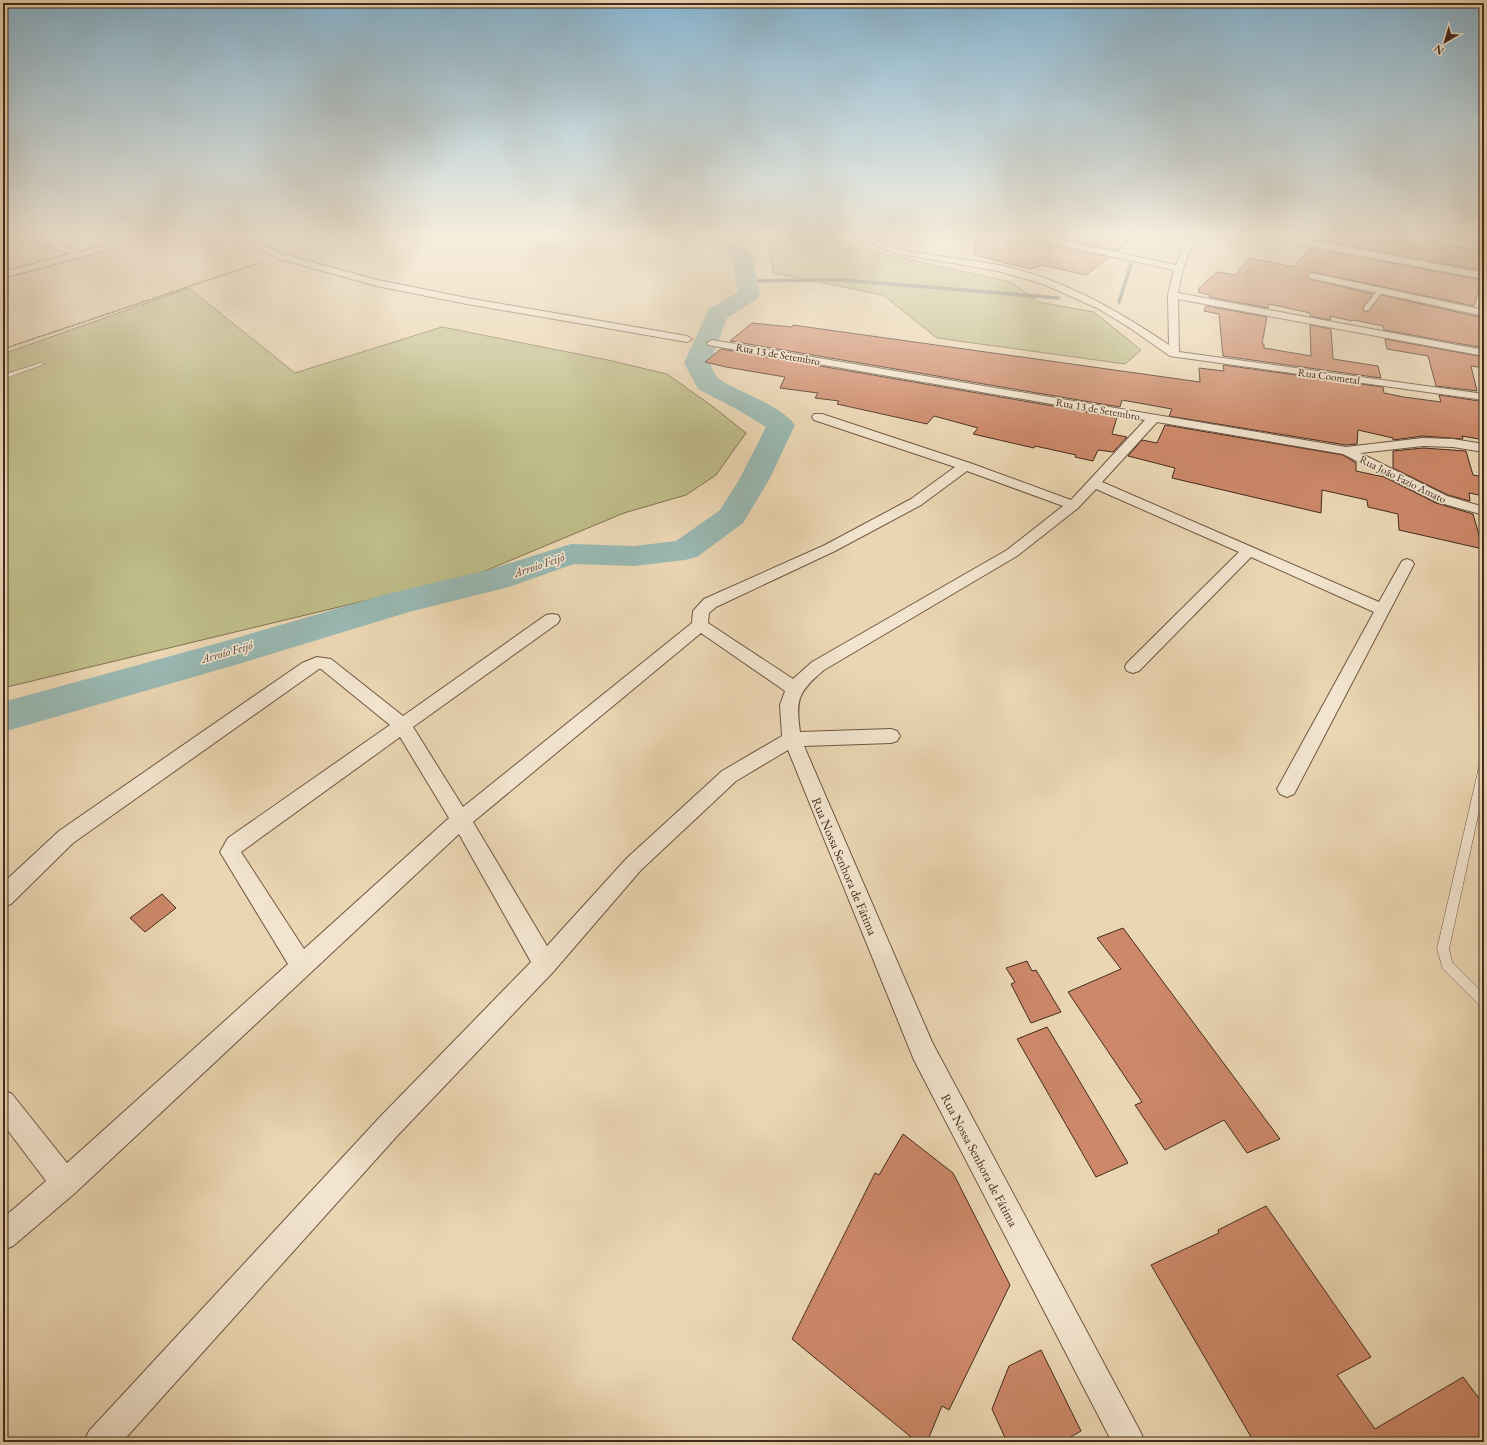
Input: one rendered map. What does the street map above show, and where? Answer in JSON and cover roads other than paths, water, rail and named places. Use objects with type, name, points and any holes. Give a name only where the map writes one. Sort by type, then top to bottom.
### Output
[{"type":"street","points":[[470,301],[687,339]]},
{"type":"street","points":[[1088,301],[1131,324],[1174,354]]},
{"type":"street","points":[[1174,301],[1174,354]]},
{"type":"street","points":[[1208,301],[1484,353]]},
{"type":"street","points":[[1429,301],[1484,313]]},
{"type":"street","name":"Rua 13 de Setembro","points":[[712,343],[1346,451],[1423,442],[1453,443],[1484,448]]},
{"type":"street","name":"Rua Coometal","points":[[1174,354],[1484,397]]},
{"type":"street","points":[[818,417],[965,466],[1073,505]]},
{"type":"street","name":"Rua Nossa Senhora de Fátima","points":[[1129,1442],[923,1051],[792,739],[788,717],[789,704],[794,688],[804,677],[818,666],[1012,553],[1073,505],[1154,418]]},
{"type":"street","name":"Rua João Fazio Amato","points":[[1346,451],[1442,499],[1484,511]]},
{"type":"street","points":[[3,1236],[65,1183],[460,820],[700,625],[701,611],[710,603],[830,548],[916,502],[965,466]]},
{"type":"street","points":[[1094,483],[1383,610]]},
{"type":"street","points":[[1133,667],[1249,551]]},
{"type":"street","points":[[1287,789],[1407,564]]},
{"type":"street","points":[[302,966],[230,852],[235,844],[552,618]]},
{"type":"street","points":[[700,625],[794,688]]},
{"type":"street","points":[[3,897],[66,837],[308,666],[317,663],[324,663],[402,725],[460,820],[544,964]]},
{"type":"street","points":[[100,1442],[388,1128],[544,964],[634,864],[729,776],[792,739],[890,736]]},
{"type":"street","points":[[3,1103],[65,1183]]},
{"type":"lane","points":[[1366,309],[1372,301]]},
{"type":"lane","points":[[3,377],[42,364]]},
{"type":"lane","points":[[1484,767],[1443,950],[1447,965],[1484,1002]]},
{"type":"waterway","name":"Arroio Feijó","points":[[3,717],[228,654],[400,602],[497,579],[571,554],[634,556],[685,550],[732,516],[754,480],[781,425],[748,404],[707,383],[697,363],[717,314],[737,301]]}]
